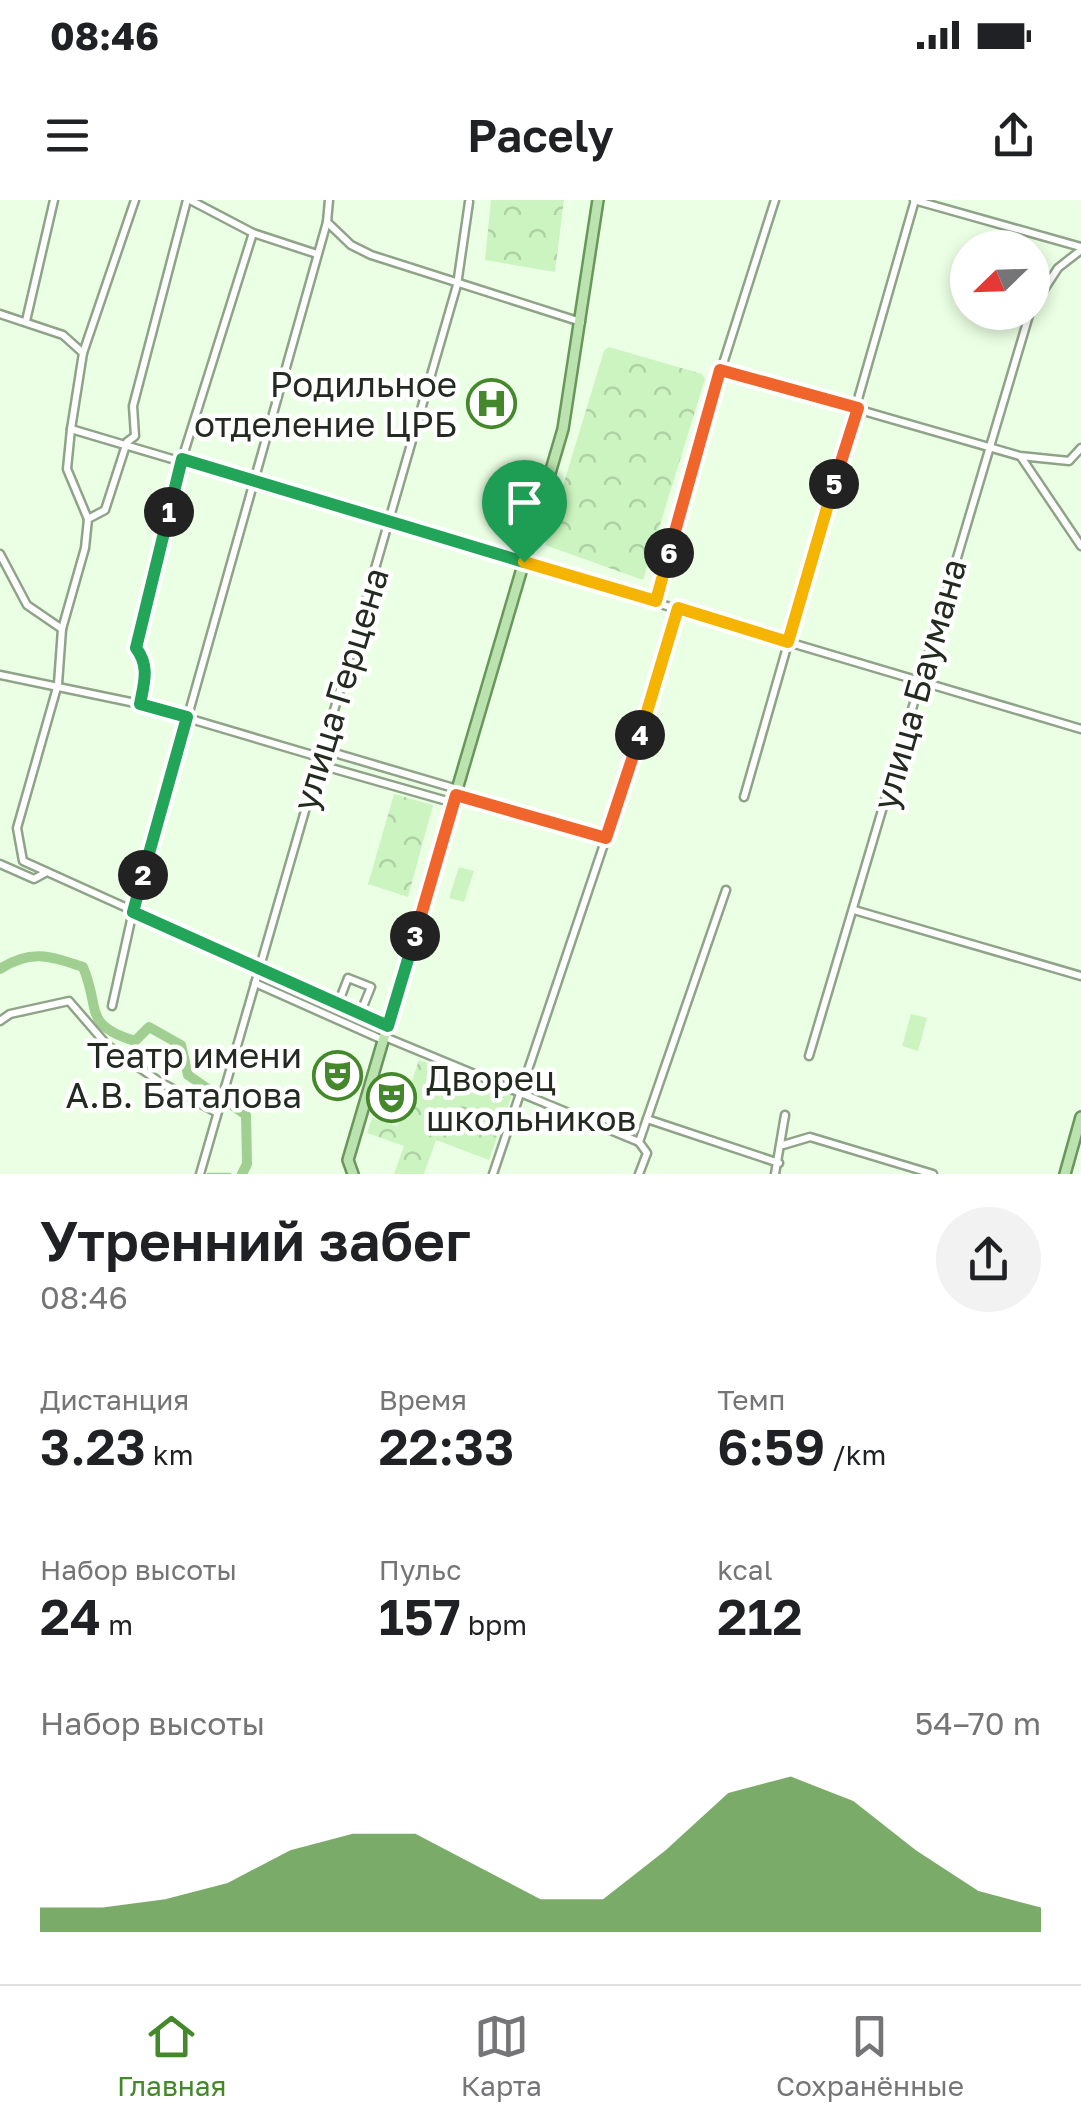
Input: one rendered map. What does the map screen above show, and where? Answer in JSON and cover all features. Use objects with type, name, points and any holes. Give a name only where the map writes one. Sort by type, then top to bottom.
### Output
[{"type":"main road","points":[[353,1174],[348,1160],[564,430],[598,200]]},
{"type":"main road","points":[[1065,1174],[1081,1117]]},
{"type":"street","points":[[26,321],[54,200]]},
{"type":"street","points":[[136,200],[94,333],[83,353],[66,469],[88,518],[85,548],[62,629],[58,684],[16,828],[23,862],[388,1026]]},
{"type":"street","points":[[88,518],[105,510],[127,442],[134,436],[133,406],[188,200],[253,233],[317,254]]},
{"type":"street","points":[[112,1006],[133,912],[250,483],[327,222],[329,200]]},
{"type":"street","points":[[656,601],[720,370],[775,200]]},
{"type":"street","points":[[744,797],[858,408],[914,200],[1081,248]]},
{"type":"street","name":"улица Герцена","points":[[200,1174],[456,285],[469,202]]},
{"type":"street","points":[[327,222],[352,246],[370,255],[582,323]]},
{"type":"street","points":[[140,704],[146,673],[144,659],[136,648],[182,459],[253,233]]},
{"type":"street","name":"улица Баумана","points":[[1050,280],[1081,248]]},
{"type":"street","points":[[0,314],[63,334],[83,353]]},
{"type":"street","name":"улица Баумана","points":[[810,1056],[1025,330]]},
{"type":"street","points":[[720,370],[1020,456],[1069,461],[1081,448]]},
{"type":"street","points":[[71,429],[127,442],[250,483],[1081,729]]},
{"type":"street","points":[[1020,456],[1081,546]]},
{"type":"street","points":[[0,554],[27,605],[62,629]]},
{"type":"street","points":[[493,1174],[606,838],[678,608]]},
{"type":"street","points":[[0,676],[58,684],[140,704],[606,838]]},
{"type":"street","points":[[319,756],[456,796]]},
{"type":"street","points":[[0,864],[34,879],[46,872]]},
{"type":"street","points":[[639,1142],[726,890]]},
{"type":"street","points":[[854,910],[1081,976]]},
{"type":"street","points":[[338,1004],[348,978],[359,982],[371,988],[360,1014]]},
{"type":"street","points":[[255,983],[639,1142],[647,1153],[639,1174]]},
{"type":"street","points":[[0,1021],[10,1014],[69,1001],[107,1045],[160,1082],[217,1108]]},
{"type":"street","points":[[776,1174],[784,1145],[784,1116]]},
{"type":"street","points":[[647,1119],[779,1163]]},
{"type":"street","points":[[784,1145],[810,1137],[933,1174]]},
{"type":"street","points":[[344,1174],[348,1160]]},
{"type":"green space","points":[[491,200],[564,200],[555,272],[485,260]]},
{"type":"green space","points":[[609,347],[702,374],[705,379],[643,580],[545,545],[604,351]]},
{"type":"green space","points":[[394,794],[433,805],[408,897],[368,884]]},
{"type":"green space","points":[[459,867],[474,871],[464,902],[449,898]]},
{"type":"green space","points":[[911,1014],[927,1018],[918,1051],[902,1046]]},
{"type":"green space","points":[[419,1060],[513,1092],[489,1160],[436,1140],[424,1174],[394,1174],[404,1146],[367,1133],[372,1118],[397,1126]]},
{"type":"waterway","points":[[0,969],[21,959],[41,956],[83,967],[96,1014],[107,1029],[135,1041],[149,1027],[181,1045],[188,1075],[246,1115],[247,1164],[242,1174]]},
{"type":"waterway","points":[[208,1174],[230,1174]]},
{"type":"place","name":"Родильное отделение ЦРБ","points":[[492,404]]},
{"type":"place","name":"Театр имени А.В. Баталова","points":[[337,1075]]},
{"type":"place","name":"Дворец школьников","points":[[391,1098]]},
{"type":"route","points":[[720,370],[858,408],[788,642],[678,608],[606,838],[456,795],[388,1026],[133,912],[187,717],[140,704],[146,673],[144,659],[136,648],[182,459],[250,483],[524,562],[656,601],[720,370]]}]
